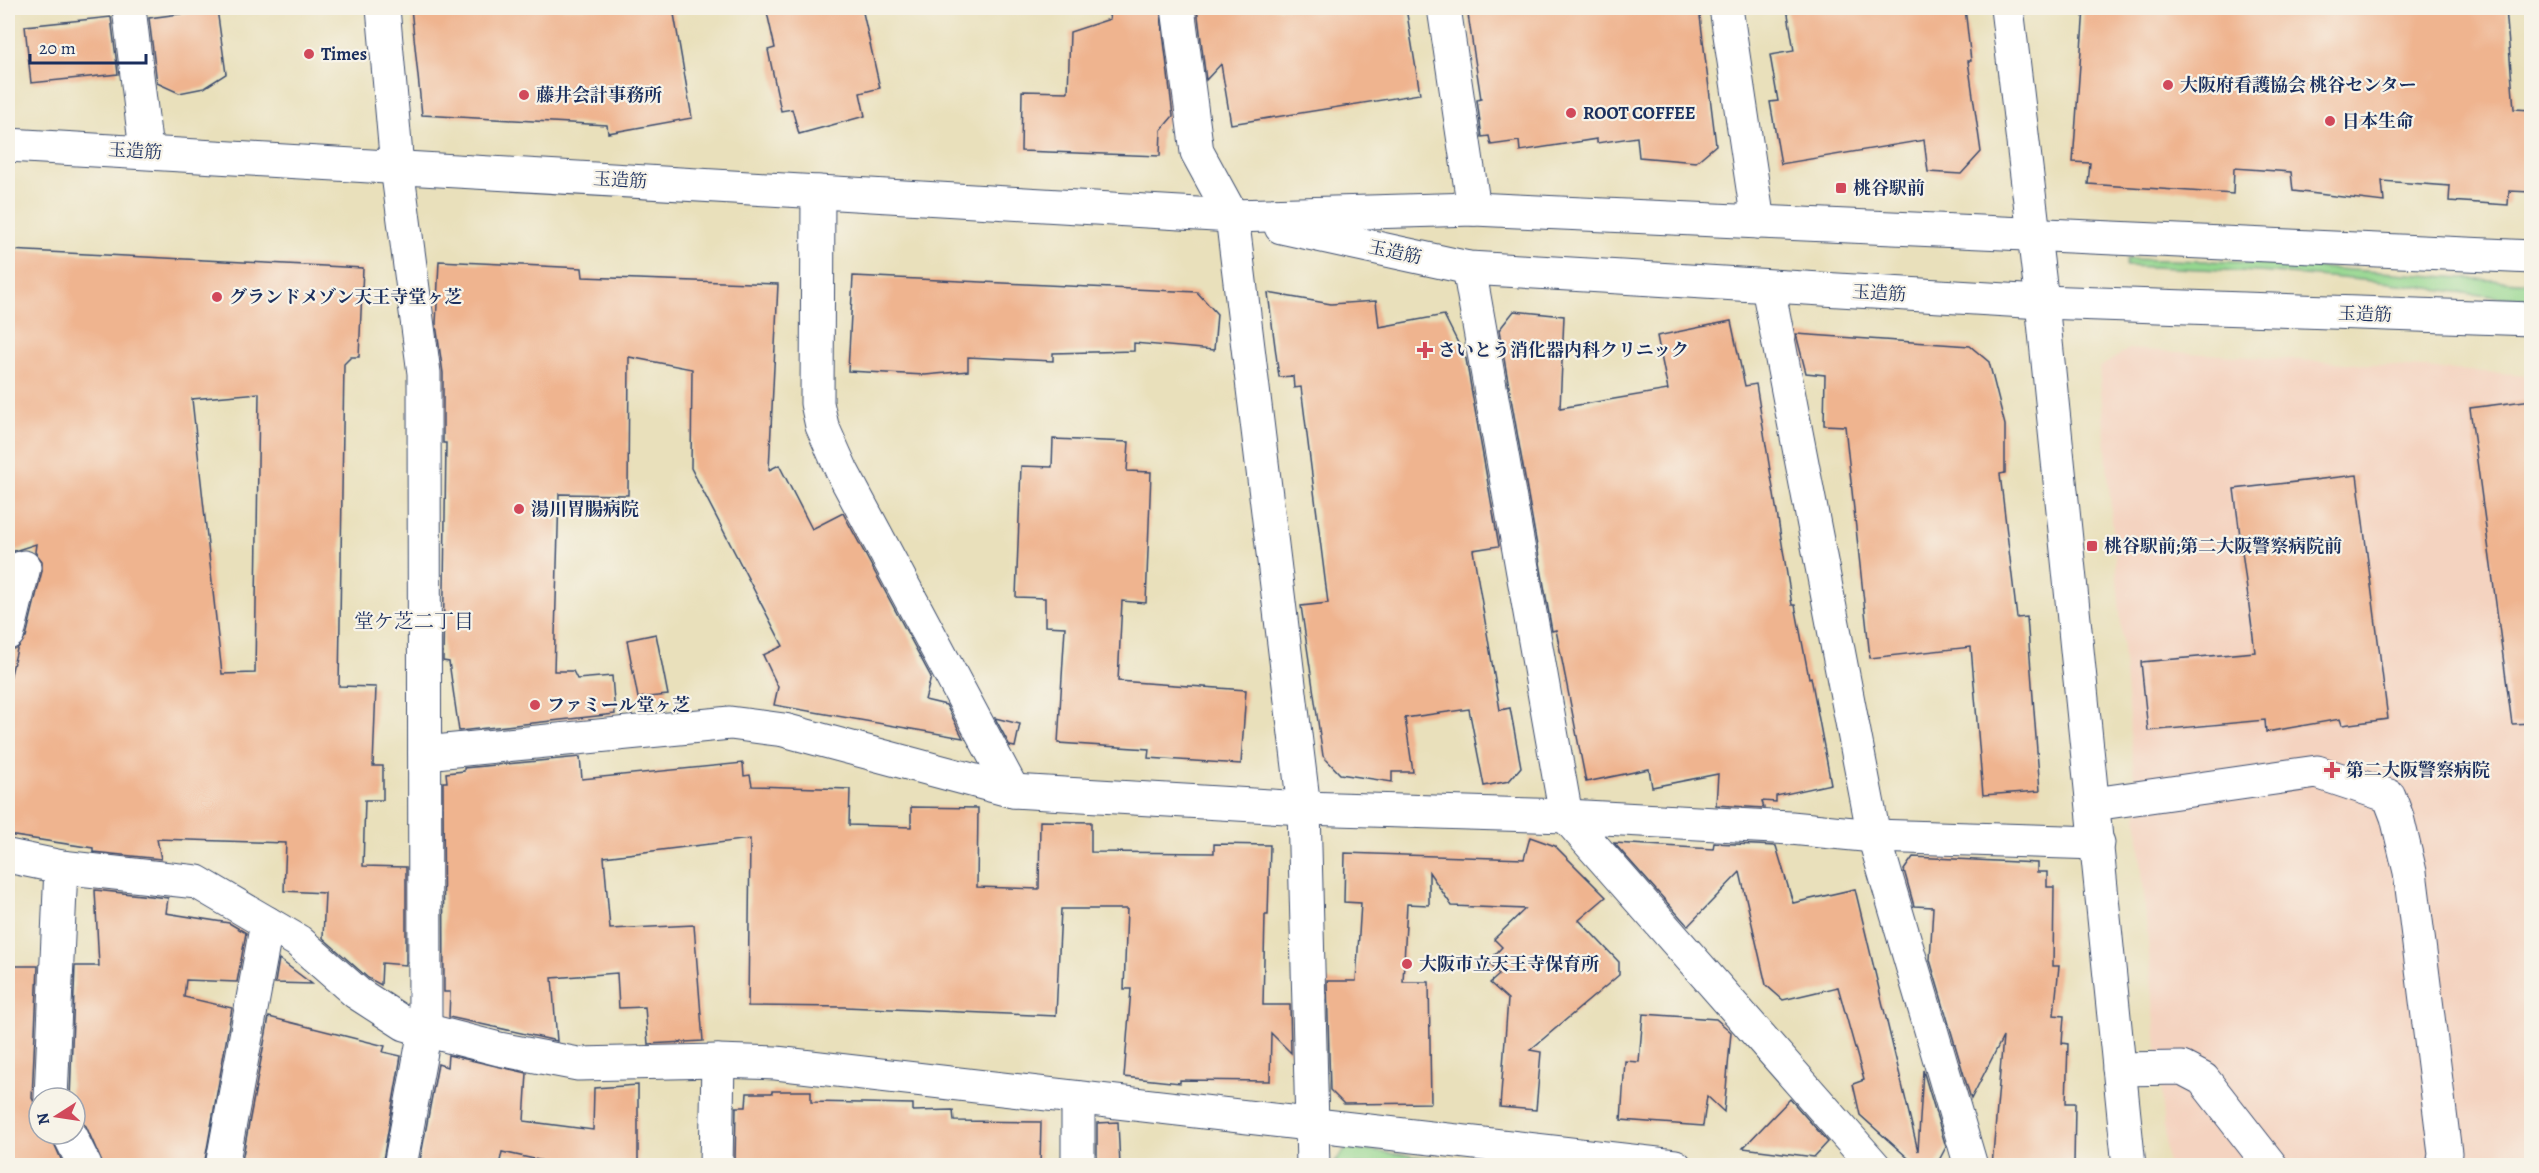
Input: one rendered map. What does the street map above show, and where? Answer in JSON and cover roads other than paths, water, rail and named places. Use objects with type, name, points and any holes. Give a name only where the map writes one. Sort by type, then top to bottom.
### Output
[{"type":"street","points":[[129,8],[146,151]]},
{"type":"street","points":[[383,8],[398,167],[424,373],[425,1029],[400,1166]]},
{"type":"street","points":[[1178,8],[1197,152],[1232,216],[1304,808],[1313,1166]]},
{"type":"street","points":[[1444,8],[1474,209]]},
{"type":"street","points":[[1726,8],[1758,222]]},
{"type":"street","points":[[2007,8],[2042,302],[2129,1166]]},
{"type":"street","name":"玉造筋","points":[[8,144],[1232,216],[1474,209],[2532,257]]},
{"type":"street","points":[[818,192],[817,403],[822,426],[842,471],[1013,791]]},
{"type":"street","name":"玉造筋","points":[[1232,216],[1469,268],[2042,302],[2532,320]]},
{"type":"street","points":[[1469,268],[1566,816],[1874,1166]]},
{"type":"street","points":[[1768,287],[1874,836],[1971,1166]]},
{"type":"street","points":[[8,573],[24,567],[8,633]]},
{"type":"street","points":[[425,753],[729,723],[784,730],[1013,791],[1304,808],[1566,816],[1791,828],[1874,836],[2098,843]]},
{"type":"street","points":[[2094,804],[2318,772],[2389,796],[2397,817],[2410,872],[2445,1153],[2443,1166]]},
{"type":"street","points":[[8,856],[61,867],[197,882],[297,941],[357,993],[405,1024],[499,1049],[578,1064],[718,1061],[776,1063],[1312,1124],[1551,1159],[1675,1166]]},
{"type":"street","points":[[52,1086],[61,867]]},
{"type":"street","points":[[222,1166],[267,923]]},
{"type":"street","points":[[716,1166],[718,1061]]},
{"type":"street","points":[[2119,1069],[2182,1068],[2203,1079],[2271,1166]]},
{"type":"street","points":[[1078,1098],[1078,1166]]},
{"type":"street","points":[[75,1146],[85,1166]]},
{"type":"place","name":"Times","points":[[309,54]]},
{"type":"place","name":"大阪府看護協会 桃谷センター","points":[[2168,85]]},
{"type":"place","name":"藤井会計事務所","points":[[524,95]]},
{"type":"place","name":"ROOT COFFEE","points":[[1571,113]]},
{"type":"place","name":"日本生命","points":[[2330,121]]},
{"type":"place","name":"桃谷駅前","points":[[1841,188]]},
{"type":"place","name":"グランドメゾン天王寺堂ヶ芝","points":[[217,297]]},
{"type":"place","name":"さいとう消化器内科クリニック","points":[[1425,350]]},
{"type":"place","name":"湯川胃腸病院","points":[[519,509]]},
{"type":"place","name":"桃谷駅前;第二大阪警察病院前","points":[[2092,546]]},
{"type":"place","name":"ファミール堂ヶ芝","points":[[535,705]]},
{"type":"place","name":"第二大阪警察病院","points":[[2332,770]]},
{"type":"place","name":"大阪市立天王寺保育所","points":[[1407,964]]},
{"type":"district","name":"堂ケ芝二丁目","points":[[414,621]]}]
